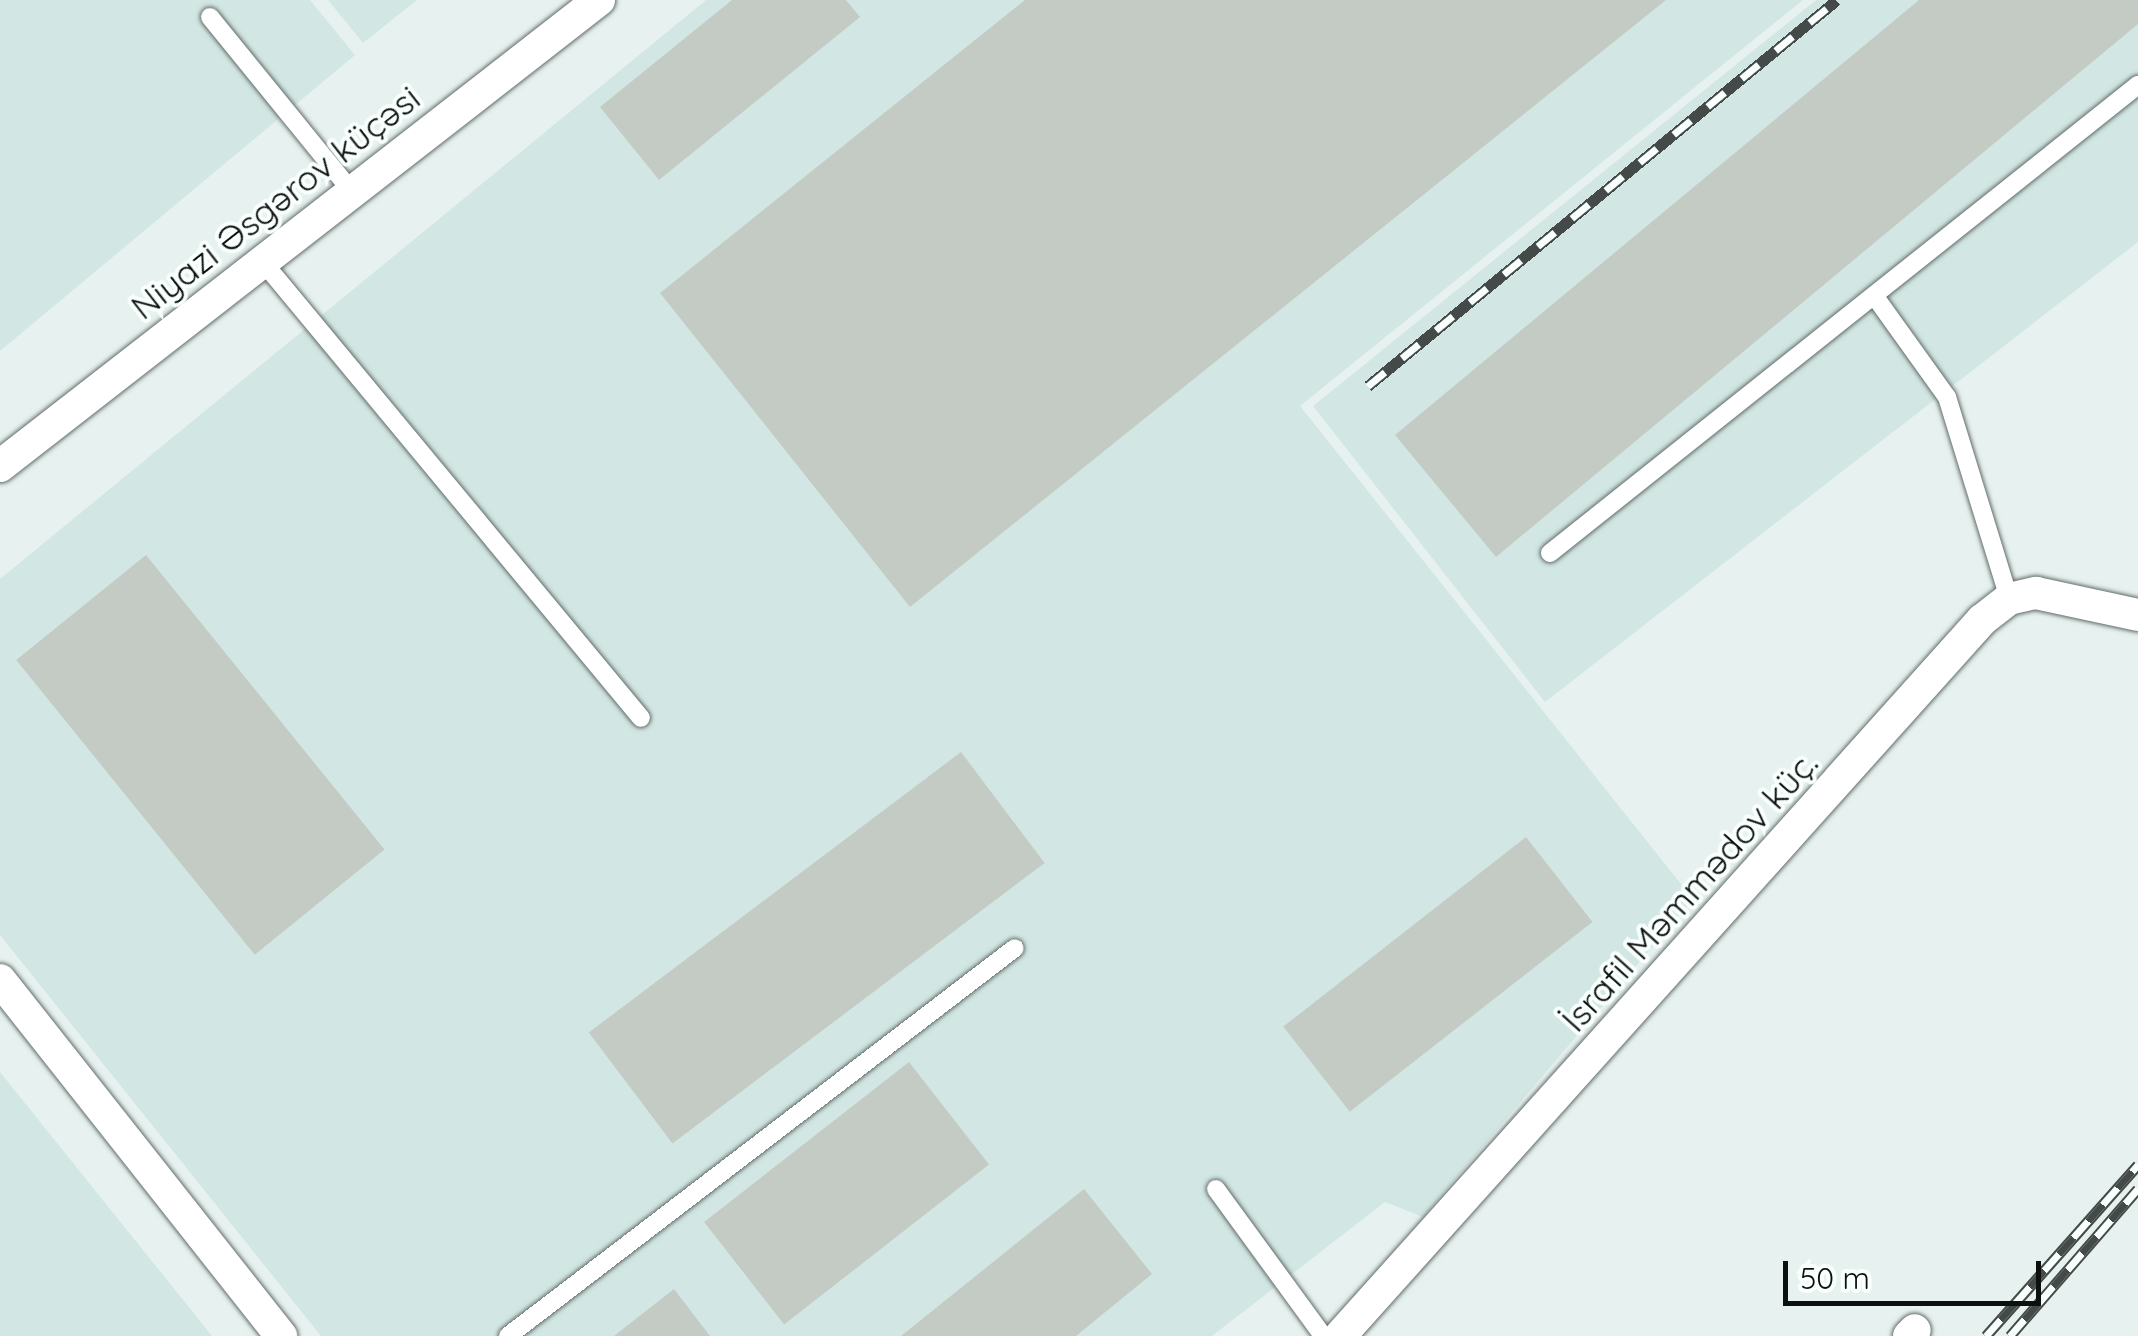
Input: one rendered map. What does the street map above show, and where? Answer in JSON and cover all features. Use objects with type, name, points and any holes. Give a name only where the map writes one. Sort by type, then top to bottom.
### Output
[{"type":"street","name":"Niyazi Əsgərov küçəsi","points":[[0,466],[599,0]]},
{"type":"street","points":[[2009,598],[2067,597],[2138,614]]},
{"type":"street","name":"İsrafil Məmmədov küç.","points":[[1340,1336],[2009,598]]},
{"type":"street","points":[[0,980],[282,1336]]},
{"type":"lane","points":[[210,18],[352,192]]},
{"type":"lane","points":[[1550,553],[1876,298],[2138,85]]},
{"type":"lane","points":[[264,262],[641,718]]},
{"type":"lane","points":[[1876,298],[1948,397],[2009,598]]},
{"type":"lane","points":[[508,1336],[1015,948]]},
{"type":"lane","points":[[1216,1189],[1322,1336]]},
{"type":"shaded area","points":[[0,0],[310,0],[355,55],[0,351]]},
{"type":"shaded area","points":[[328,0],[417,0],[363,43]]},
{"type":"shaded area","points":[[706,0],[1803,0],[1300,406],[1693,899],[1423,1217],[1385,1202],[1212,1336],[321,1336],[0,935],[0,579]]},
{"type":"shaded area","points":[[1816,0],[2138,0],[2138,242],[1545,702],[1313,406]]},
{"type":"shaded area","points":[[0,1072],[212,1336],[0,1336]]},
{"type":"building","points":[[732,0],[846,0],[860,17],[659,180],[600,107]]},
{"type":"building","points":[[1025,0],[1666,0],[910,607],[660,293]]},
{"type":"building","points":[[1919,0],[2138,0],[2138,24],[1496,557],[1395,435]]},
{"type":"building","points":[[146,555],[385,850],[255,955],[16,660]]},
{"type":"building","points":[[961,752],[1045,863],[672,1143],[589,1032]]},
{"type":"building","points":[[1526,837],[1592,922],[1350,1112],[1283,1027]]},
{"type":"building","points":[[909,1062],[989,1164],[784,1325],[704,1222]]},
{"type":"building","points":[[1084,1189],[1152,1274],[1076,1336],[901,1336]]},
{"type":"building","points":[[674,1289],[710,1336],[614,1336]]},
{"type":"railway","points":[[1368,386],[1837,0]]},
{"type":"railway","points":[[1986,1336],[2138,1165]]},
{"type":"railway","points":[[2010,1336],[2138,1189]]}]
